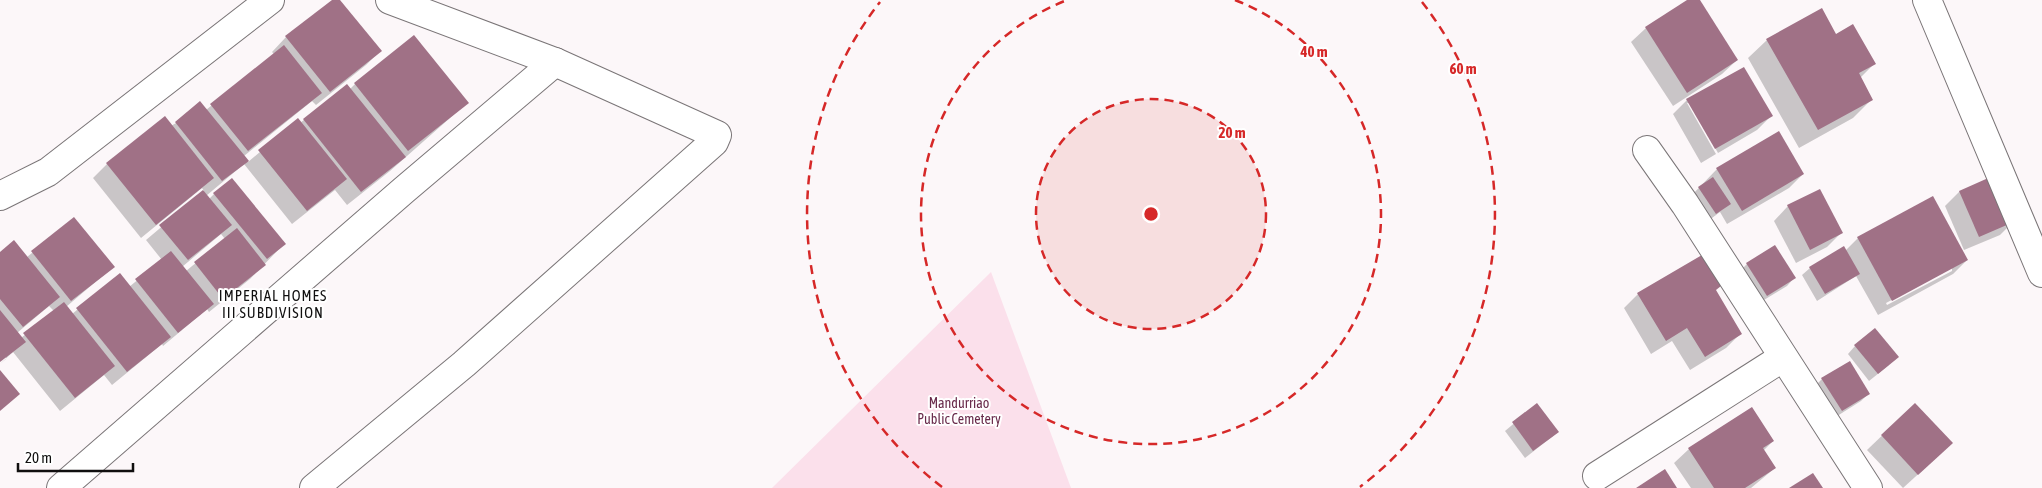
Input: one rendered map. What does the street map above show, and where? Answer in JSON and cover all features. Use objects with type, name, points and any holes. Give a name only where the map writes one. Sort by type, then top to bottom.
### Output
[{"type":"street","points":[[0,196],[48,172],[270,0]]},
{"type":"street","points":[[314,488],[464,364],[714,142],[717,135],[555,62],[390,0]]},
{"type":"street","points":[[1927,0],[2042,273]]},
{"type":"street","points":[[61,488],[404,190],[555,62]]},
{"type":"street","points":[[1647,150],[1685,204],[1782,358],[1868,488]]},
{"type":"street","points":[[1597,476],[1782,358]]},
{"type":"green space","name":"Mandurriao Public Cemetery","points":[[991,272],[1071,488],[772,488]]},
{"type":"building","points":[[332,0],[340,0],[382,51],[330,92],[285,36]]},
{"type":"building","points":[[1687,0],[1700,0],[1738,60],[1687,93],[1645,27]]},
{"type":"building","points":[[1822,8],[1836,34],[1853,24],[1876,64],[1859,73],[1873,100],[1818,130],[1766,39]]},
{"type":"building","points":[[414,35],[469,103],[408,151],[354,83]]},
{"type":"building","points":[[284,45],[322,93],[248,151],[210,104]]},
{"type":"building","points":[[1744,67],[1773,116],[1715,149],[1686,99]]},
{"type":"building","points":[[347,84],[406,157],[361,192],[303,119]]},
{"type":"building","points":[[200,101],[249,161],[222,181],[175,122]]},
{"type":"building","points":[[165,116],[214,178],[156,225],[106,163]]},
{"type":"building","points":[[298,118],[347,179],[307,211],[258,150]]},
{"type":"building","points":[[1779,131],[1804,174],[1742,211],[1716,168]]},
{"type":"building","points":[[1995,175],[2016,221],[1979,237],[1959,191]]},
{"type":"building","points":[[1713,177],[1731,204],[1716,214],[1698,187]]},
{"type":"building","points":[[232,178],[286,244],[267,259],[213,193]]},
{"type":"building","points":[[1820,189],[1843,233],[1810,250],[1787,205]]},
{"type":"building","points":[[203,190],[232,225],[188,260],[159,225]]},
{"type":"building","points":[[1933,196],[1968,260],[1892,301],[1857,237]]},
{"type":"building","points":[[74,217],[115,267],[71,301],[31,251]]},
{"type":"building","points":[[237,228],[266,265],[223,299],[194,262]]},
{"type":"building","points":[[14,240],[60,297],[23,327],[0,299],[0,252]]},
{"type":"building","points":[[1775,245],[1796,278],[1767,296],[1746,263]]},
{"type":"building","points":[[1844,246],[1860,274],[1825,294],[1809,267]]},
{"type":"building","points":[[171,251],[214,304],[178,333],[135,279]]},
{"type":"building","points":[[1702,255],[1721,286],[1716,290],[1742,334],[1705,357],[1687,328],[1666,341],[1637,293]]},
{"type":"building","points":[[120,273],[171,337],[127,372],[76,308]]},
{"type":"building","points":[[64,302],[115,366],[75,398],[23,333]]},
{"type":"building","points":[[0,310],[26,342],[0,362]]},
{"type":"building","points":[[1875,328],[1899,357],[1878,374],[1854,345]]},
{"type":"building","points":[[1850,361],[1870,394],[1842,411],[1821,378]]},
{"type":"building","points":[[0,370],[20,394],[0,411]]},
{"type":"building","points":[[1537,403],[1559,432],[1533,451],[1512,422]]},
{"type":"building","points":[[1915,403],[1953,443],[1918,475],[1881,435]]},
{"type":"building","points":[[1752,407],[1774,441],[1763,448],[1776,468],[1745,488],[1714,488],[1688,448]]},
{"type":"building","points":[[1665,469],[1677,488],[1636,488]]},
{"type":"building","points":[[1813,473],[1823,488],[1789,488]]},
{"type":"district","name":"IMPERIAL HOMES III SUBDIVISION","points":[[273,304]]}]
